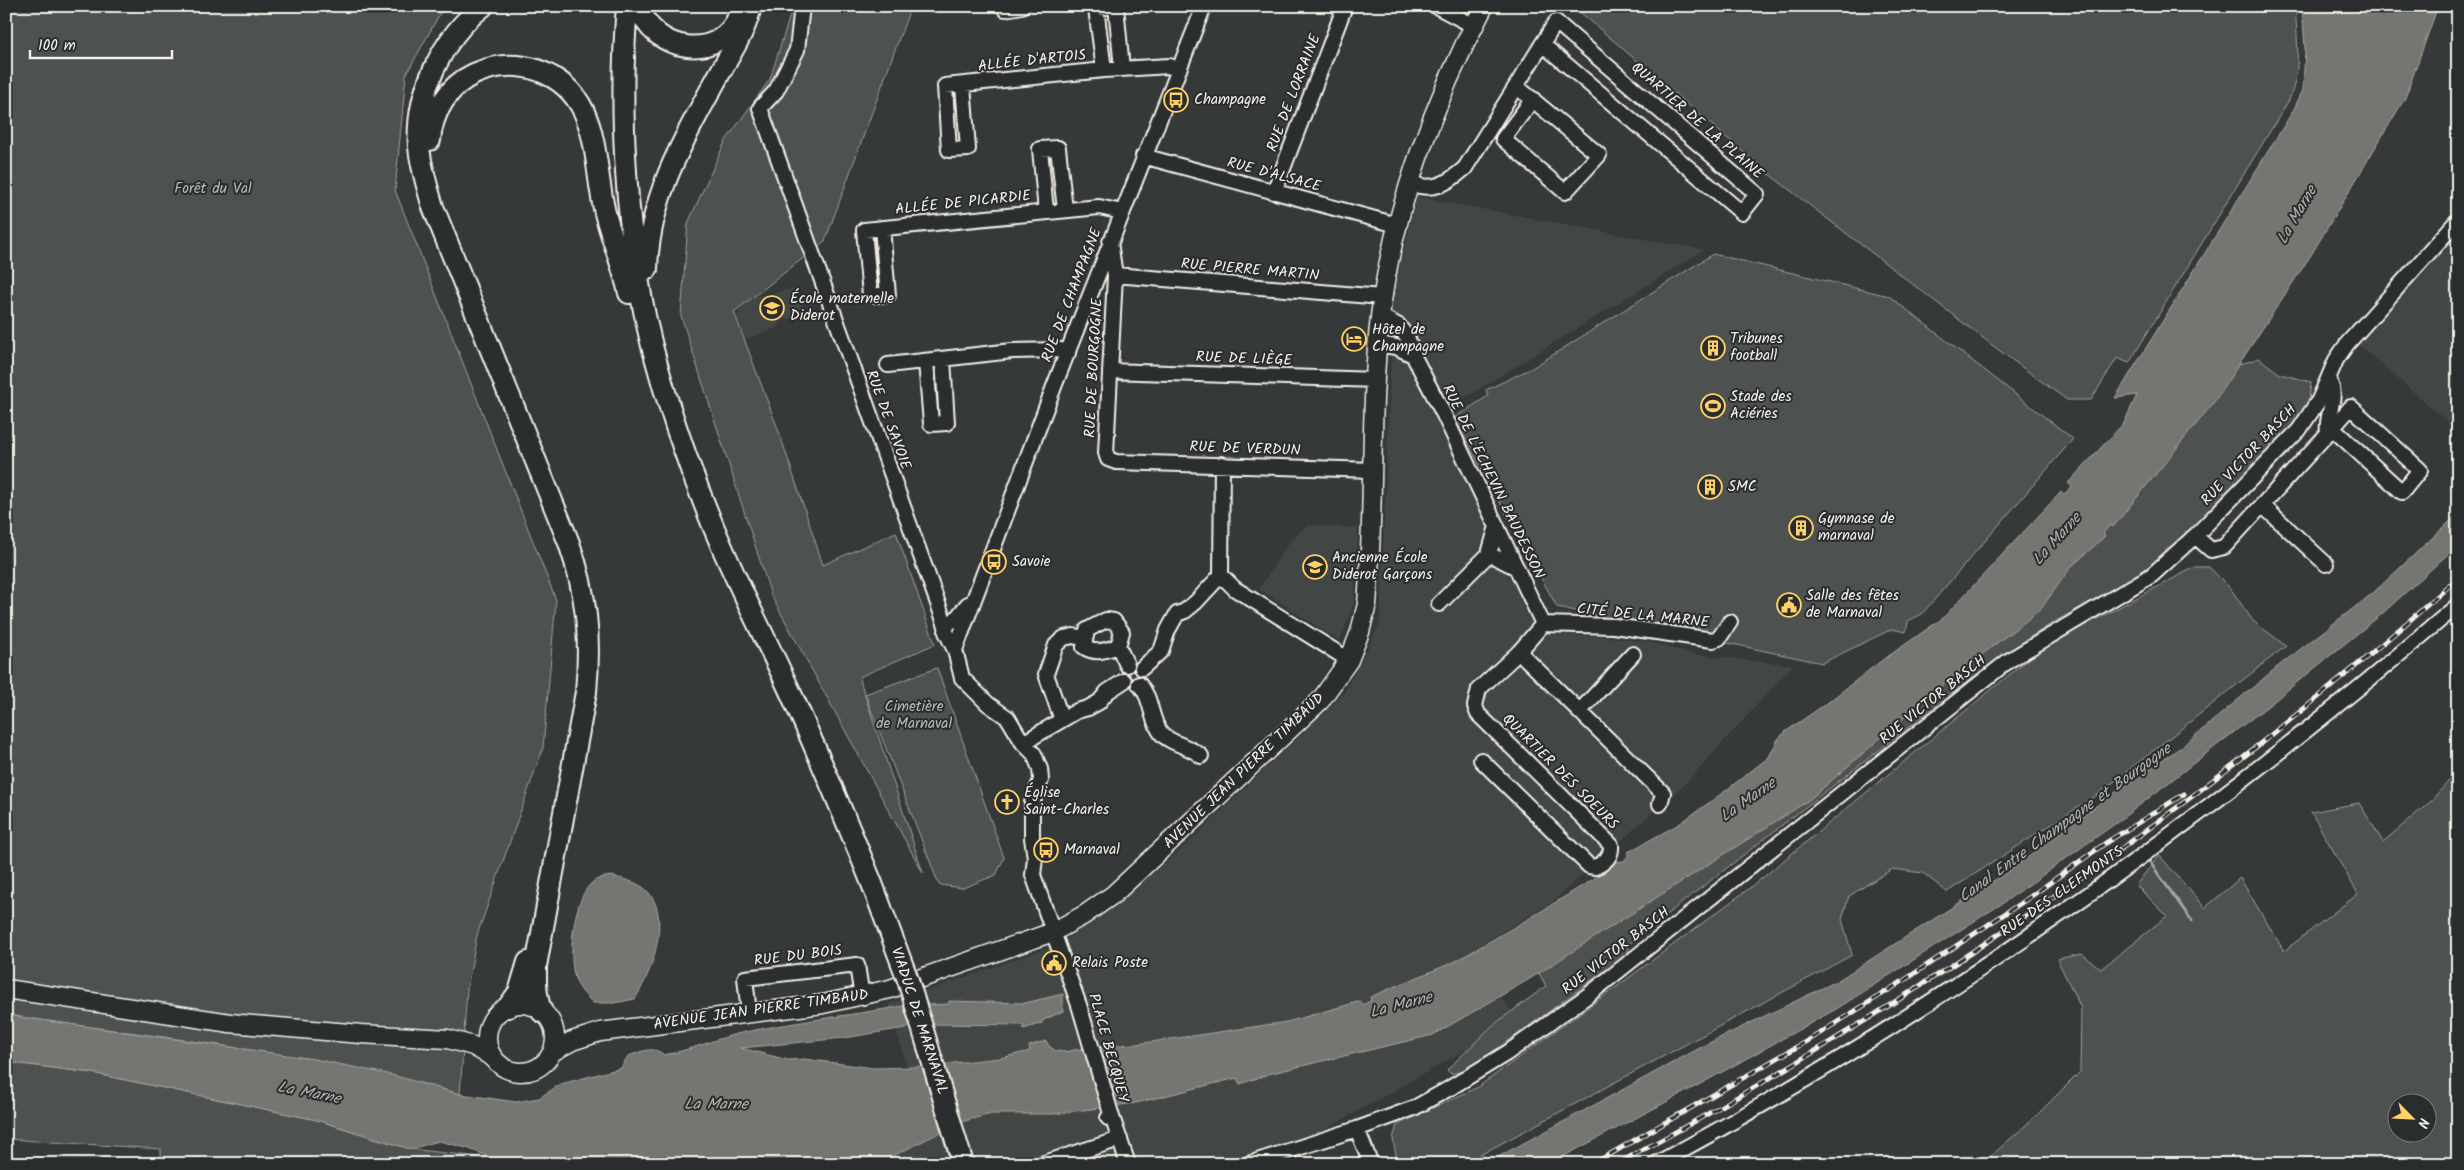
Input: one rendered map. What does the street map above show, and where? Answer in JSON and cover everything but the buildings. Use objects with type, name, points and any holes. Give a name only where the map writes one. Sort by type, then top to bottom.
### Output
[{"type":"highway","points":[[461,6],[429,50],[418,77],[410,112],[412,155],[418,184],[440,249],[563,545],[571,570],[580,620],[582,656],[578,691],[527,968],[520,992],[508,1007]]},
{"type":"highway","points":[[412,155],[414,106],[425,70],[446,35],[471,6]]},
{"type":"highway","points":[[483,6],[452,38],[431,75],[424,101],[419,146],[425,181],[433,207],[574,559],[584,592],[589,636],[586,692],[540,938],[536,989],[546,1016]]},
{"type":"highway","points":[[619,6],[616,123],[622,211],[633,285],[653,381],[668,418]]},
{"type":"highway","points":[[627,6],[624,117],[630,209],[639,282],[668,418]]},
{"type":"highway","points":[[639,6],[643,17],[653,30],[680,46],[692,48],[707,46],[724,36],[738,20],[742,6]]},
{"type":"highway","points":[[668,418],[649,304],[647,267],[649,234],[662,185],[677,152],[743,29],[751,6]]},
{"type":"highway","points":[[491,350],[446,221],[431,165],[429,149],[436,114],[450,92],[470,76],[484,69],[513,65],[542,72],[564,84],[585,113],[595,150],[605,212],[624,269],[638,332],[668,418]]},
{"type":"highway","name":"VIADUC DE MARNAVAL","points":[[668,418],[719,560],[786,703],[815,754],[871,881],[908,980],[963,1164]]},
{"type":"main road","name":"AVENUE JEAN PIERRE TIMBAUD","points":[[600,1032],[862,997],[914,982],[1053,932],[1098,906],[1134,875],[1306,716],[1331,688],[1349,660],[1360,632],[1367,604],[1377,344],[1382,297],[1397,225],[1447,83],[1484,6]]},
{"type":"main road","points":[[6,990],[230,1023],[448,1039],[473,1046],[492,1056],[504,1068],[512,1071],[528,1072],[542,1065],[552,1052],[572,1041],[600,1032]]},
{"type":"main road","points":[[448,1039],[473,1032],[492,1021],[508,1007],[529,1006],[571,1028],[600,1032]]},
{"type":"main road","points":[[546,1016],[555,1036],[552,1052]]},
{"type":"main road","points":[[492,1021],[487,1043],[492,1056]]},
{"type":"street","name":"RUE DE SAVOIE","points":[[802,6],[797,50],[776,91],[760,108],[939,609],[954,627],[955,650],[962,678],[988,704],[1008,718],[1023,743],[1034,754],[1040,769],[1041,780],[1032,803],[1032,838],[1035,858],[1033,875],[1053,932]]},
{"type":"street","points":[[1005,6],[1005,9],[1022,6]]},
{"type":"street","name":"ALLÉE D'ARTOIS","points":[[1104,70],[1096,8],[1116,6],[1122,69]]},
{"type":"street","name":"RUE DE CHAMPAGNE","points":[[954,627],[974,596],[1143,156],[1204,6]]},
{"type":"street","name":"RUE DE LORRAINE","points":[[1274,192],[1345,6]]},
{"type":"street","points":[[1436,6],[1474,26]]},
{"type":"street","name":"QUARTIER DE LA PLAINE","points":[[1556,22],[1757,194],[1742,213],[1542,44],[1556,22]]},
{"type":"street","points":[[1410,184],[1435,188],[1448,182],[1465,168],[1542,44]]},
{"type":"street","name":"ALLÉE D'ARTOIS","points":[[963,85],[1104,70],[1169,66],[1178,70]]},
{"type":"street","points":[[1516,86],[1532,99],[1599,155],[1565,192],[1503,138],[1532,99]]},
{"type":"street","name":"ALLÉE DE PICARDIE","points":[[1046,211],[1040,149],[1058,148],[1065,210]]},
{"type":"street","name":"RUE D'ALSACE","points":[[1143,156],[1397,225]]},
{"type":"street","name":"ALLÉE DE PICARDIE","points":[[882,228],[1099,207],[1122,212]]},
{"type":"street","name":"RUE VICTOR BASCH","points":[[1357,1129],[1431,1099],[1542,1028],[1587,996],[1991,674],[2040,641],[2144,581],[2168,562],[2299,430],[2319,400],[2336,360],[2347,344],[2458,220]]},
{"type":"street","name":"RUE DE BOURGOGNE","points":[[1110,241],[1115,274],[1106,453],[1108,459],[1116,462]]},
{"type":"street","name":"RUE PIERRE MARTIN","points":[[1115,274],[1382,297]]},
{"type":"street","name":"RUE DE L'ECHEVIN BAUDESSON","points":[[1380,316],[1394,322],[1404,332],[1413,355],[1444,414],[1543,624]]},
{"type":"street","points":[[1377,344],[1396,347],[1413,355]]},
{"type":"street","points":[[888,365],[1012,351],[1061,350],[1068,353]]},
{"type":"street","points":[[926,361],[930,424],[947,423],[943,359]]},
{"type":"street","name":"RUE DE LIÈGE","points":[[1110,371],[1376,380]]},
{"type":"street","points":[[2195,536],[2211,550],[2218,550],[2224,547],[2330,430],[2351,406],[2420,470],[2402,492],[2330,430],[2328,418],[2334,396],[2328,380]]},
{"type":"street","name":"RUE DE VERDUN","points":[[1116,462],[1373,470]]},
{"type":"street","points":[[1142,668],[1161,651],[1168,630],[1177,614],[1185,611],[1196,602],[1221,575],[1222,464]]},
{"type":"street","points":[[2262,505],[2326,564]]},
{"type":"street","points":[[1439,604],[1489,554],[1497,526]]},
{"type":"street","points":[[1489,554],[1517,568]]},
{"type":"street","points":[[1221,575],[1235,589],[1349,660]]},
{"type":"street","name":"RUE DES CLEFMONTS","points":[[1656,1164],[1787,1090],[1906,1017],[2029,937],[2149,852],[2256,770],[2328,714],[2458,605]]},
{"type":"street","points":[[1118,646],[1098,652],[1090,651],[1084,646],[1084,638],[1087,630],[1094,625],[1106,620],[1114,621],[1122,632],[1118,646],[1127,665]]},
{"type":"street","name":"CITÉ DE LA MARNE","points":[[1543,624],[1614,626],[1713,640],[1719,638],[1730,622]]},
{"type":"street","name":"QUARTIER DES SOEURS","points":[[1481,760],[1588,866],[1595,867],[1607,859],[1612,852],[1611,845],[1478,714],[1475,706],[1479,689],[1519,652],[1543,624]]},
{"type":"street","points":[[1062,720],[1046,674],[1056,645],[1064,638],[1073,636],[1084,638]]},
{"type":"street","points":[[1519,652],[1663,793],[1660,804]]},
{"type":"street","points":[[1579,712],[1633,654]]},
{"type":"street","points":[[1139,684],[1129,685],[1124,681],[1122,670],[1127,665],[1133,664],[1142,668]]},
{"type":"street","points":[[1139,684],[1144,675],[1142,668]]},
{"type":"street","points":[[1023,743],[1062,720],[1099,702],[1107,692],[1124,681]]},
{"type":"street","points":[[1139,684],[1148,694],[1151,711],[1161,732],[1169,739],[1192,749],[1201,756]]},
{"type":"street","name":"PLACE BECQUEY","points":[[1053,932],[1077,998],[1110,1118],[1120,1139],[1128,1164]]},
{"type":"street","name":"RUE DU BOIS","points":[[749,1013],[745,978],[857,965],[862,997]]},
{"type":"street","points":[[1248,1164],[1357,1129],[1371,1164]]},
{"type":"street","points":[[1041,1164],[1120,1139]]},
{"type":"shaded area","points":[[1417,197],[1704,250],[1437,415],[1508,576],[1554,635],[1601,636],[1649,642],[1691,654],[1793,665],[1688,781],[1551,903],[1466,954],[1519,1020],[1264,1164],[891,1164],[907,1068],[889,1004],[1059,944],[1123,899],[1184,847],[1344,693],[1380,624],[1394,289]]},
{"type":"shaded area","points":[[2458,230],[2458,431],[2357,343]]},
{"type":"shaded area","name":"École maternelle Diderot","points":[[796,288],[807,319],[782,319],[777,328],[746,339],[737,319],[745,297],[772,294]]},
{"type":"shaded area","name":"Ancienne École Diderot Garçons","points":[[1307,525],[1358,528],[1354,602],[1340,641],[1259,589],[1288,544]]},
{"type":"shaded area","points":[[142,1156],[143,1164],[6,1164],[6,1160]]},
{"type":"green space","name":"Forêt du Val","points":[[6,6],[444,6],[406,75],[395,190],[556,600],[543,748],[477,935],[467,989],[460,1094],[348,1067],[234,1047],[6,1015]]},
{"type":"green space","points":[[793,6],[911,6],[825,241],[734,312],[779,432],[823,565],[896,532],[935,644],[859,677],[923,873],[771,595],[681,316],[688,223],[725,142],[770,79]]},
{"type":"green space","points":[[1573,6],[2295,6],[2296,77],[2289,100],[2129,363],[2117,358],[2091,400],[2067,400],[1769,174]]},
{"type":"green space","points":[[1713,254],[1889,296],[2073,439],[1922,614],[1908,621],[1906,632],[1892,629],[1822,663],[1557,607],[1454,418],[1488,396],[1486,390],[1532,368]]},
{"type":"green space","points":[[2259,358],[2280,374],[2311,382],[2309,401],[2288,433],[2150,569],[2054,622],[1994,661],[1630,943],[1628,954],[1468,1070],[1451,1074],[1447,1070],[1492,1026],[1546,986],[1536,967],[1703,859],[2229,368]]},
{"type":"green space","points":[[2195,567],[2209,567],[2230,588],[2253,621],[2286,646],[2097,795],[1947,892],[1923,873],[1892,869],[1849,896],[1842,919],[1852,955],[1463,1164],[1400,1164],[1397,1161],[1393,1139],[1397,1125],[1478,1087],[1619,985],[1755,884],[2042,648]]},
{"type":"green space","name":"Cimetière de Marnaval","points":[[937,668],[1004,858],[996,875],[963,888],[939,885],[865,694]]},
{"type":"green space","points":[[2458,771],[2458,1164],[1982,1164],[2035,1117],[2080,1072],[2081,1008],[2057,959],[2082,954],[2101,969],[2167,916],[2136,885],[2159,855],[2205,908],[2240,878],[2284,951],[2358,894],[2311,812],[2359,803],[2383,842],[2429,803]]},
{"type":"green space","points":[[6,1062],[92,1073],[317,1120],[410,1149],[543,1164],[161,1164],[161,1149],[6,1139]]},
{"type":"water","name":"La Marne","points":[[2302,6],[2438,6],[2405,98],[2311,255],[2214,402],[2113,527],[2110,525],[2103,533],[2105,536],[2071,567],[2040,610],[1937,689],[1809,800],[1528,980],[1433,1035],[1272,1073],[1240,1084],[1237,1078],[1136,1103],[1053,1114],[991,1114],[961,1122],[893,1156],[891,1164],[507,1164],[467,1148],[439,1141],[410,1149],[317,1120],[92,1073],[6,1062],[6,1015],[314,1059],[392,1075],[460,1094],[516,1102],[539,1098],[561,1084],[621,1068],[628,1056],[642,1051],[656,1050],[664,1055],[745,1032],[927,1002],[927,1005],[949,1004],[949,1001],[1025,1003],[1063,994],[1063,1011],[1042,1021],[1042,1023],[1024,1029],[1023,1025],[930,1024],[844,1038],[741,1048],[788,1060],[804,1059],[874,1068],[916,1067],[1001,1058],[1030,1051],[1029,1046],[1046,1041],[1056,1051],[1065,1052],[1089,1047],[1137,1044],[1287,1022],[1361,1001],[1362,1005],[1371,1001],[1370,997],[1454,962],[1530,918],[1595,878],[1616,862],[1624,861],[1628,856],[1628,852],[1679,824],[1724,792],[1769,757],[1778,739],[1785,732],[1943,618],[2061,492],[2064,494],[2072,487],[2068,483],[2124,423],[2137,395],[2115,398],[2293,111],[2303,90],[2305,48]]},
{"type":"water","points":[[2458,514],[2458,545],[2383,613],[2269,705],[2119,821],[2006,901],[1838,1008],[1549,1164],[1485,1164],[1709,1043],[1837,981],[2009,871],[2103,801],[2184,745],[2276,668],[2373,593]]},
{"type":"water","points":[[611,876],[628,880],[644,888],[653,899],[658,912],[657,943],[648,974],[635,999],[614,1003],[593,1003],[576,982],[572,957],[573,931],[579,906],[588,887],[598,879]]},
{"type":"waterway","points":[[2149,861],[2192,921]]},
{"type":"railway","points":[[1617,1164],[1729,1102],[1840,1036],[1948,968],[2055,896],[2159,821],[2261,743],[2361,662],[2458,578]]},
{"type":"railway","points":[[1593,1164],[1809,1040],[1903,981],[2027,899],[2107,842],[2184,794]]},
{"type":"place","name":"Champagne","points":[[1176,100]]},
{"type":"place","name":"École maternelle Diderot","points":[[772,308]]},
{"type":"place","name":"Hôtel de Champagne","points":[[1354,339]]},
{"type":"place","name":"Tribunes football","points":[[1713,348]]},
{"type":"place","name":"Stade des Aciéries","points":[[1713,406]]},
{"type":"place","name":"SMC","points":[[1710,487]]},
{"type":"place","name":"Gymnase de marnaval","points":[[1801,528]]},
{"type":"place","name":"Savoie","points":[[994,562]]},
{"type":"place","name":"Ancienne École Diderot Garçons","points":[[1315,567]]},
{"type":"place","name":"Salle des fêtes de Marnaval","points":[[1789,605]]},
{"type":"place","name":"Église Saint-Charles","points":[[1007,802]]},
{"type":"place","name":"Marnaval","points":[[1046,850]]},
{"type":"place","name":"Relais Poste","points":[[1054,963]]},
{"type":"water label","name":"Canal Entre Champagne et Bourgogne","points":[[2065,823]]}]
